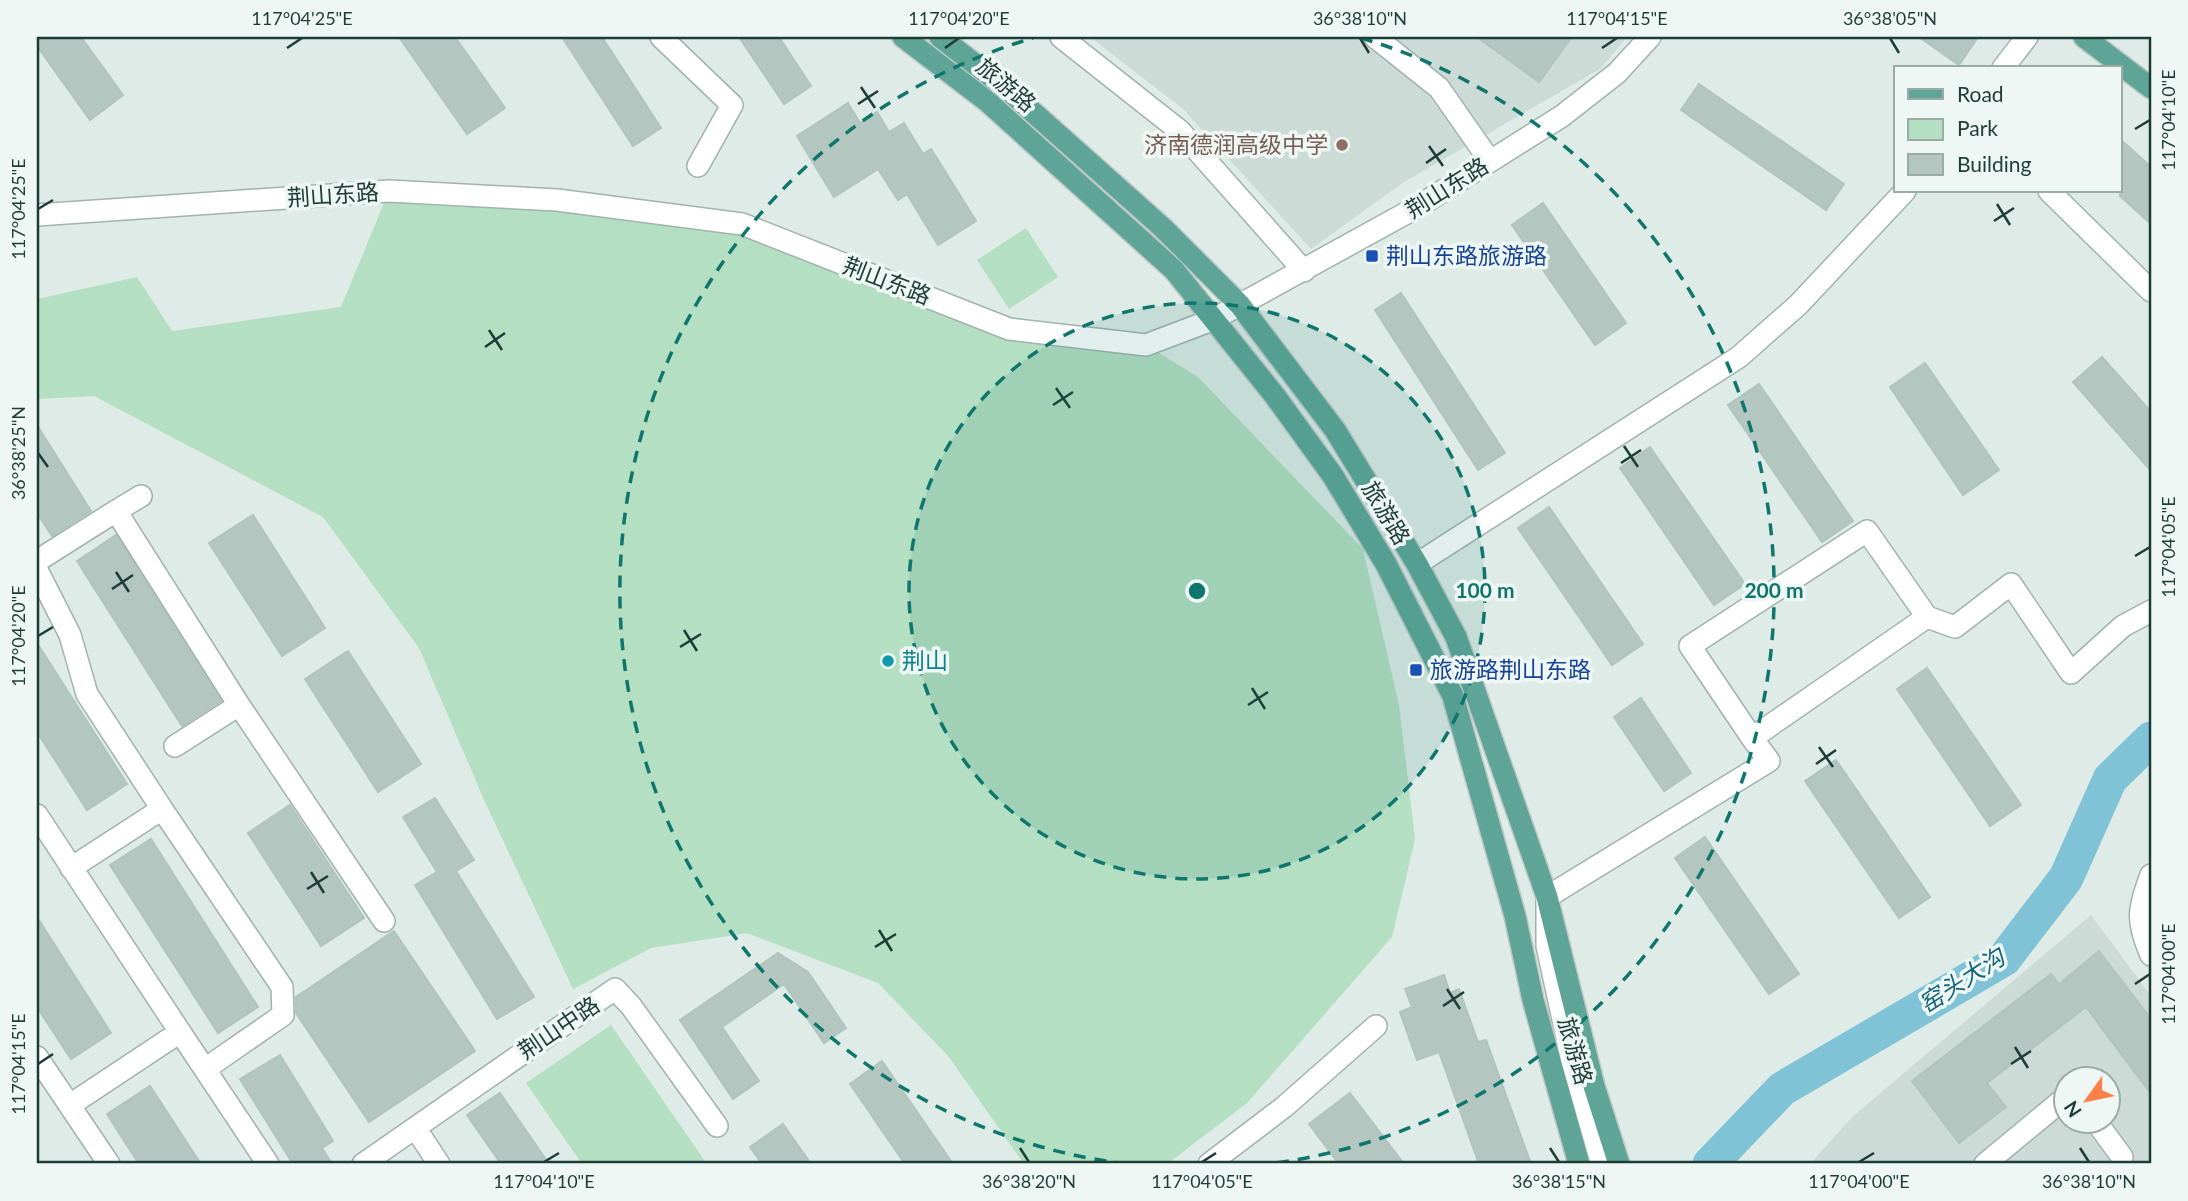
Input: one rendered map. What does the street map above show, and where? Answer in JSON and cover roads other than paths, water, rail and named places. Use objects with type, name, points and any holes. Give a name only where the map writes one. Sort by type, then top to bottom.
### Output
[{"type":"main road","name":"旅游路","points":[[903,37],[988,102],[1174,270],[1275,396],[1333,476],[1386,564],[1453,696],[1516,916],[1533,1000],[1579,1164]]},
{"type":"main road","name":"旅游路","points":[[940,37],[1007,89],[1132,200],[1240,305],[1335,430],[1416,564],[1456,637],[1548,897],[1594,1086],[1619,1164]]},
{"type":"main road","points":[[2084,37],[2121,66]]},
{"type":"main road","points":[[2122,66],[2151,89]]},
{"type":"street","points":[[661,37],[732,105],[698,166]]},
{"type":"street","points":[[1061,37],[1180,131],[1304,271]]},
{"type":"street","points":[[1375,37],[1439,88],[1490,161]]},
{"type":"street","name":"荆山东路","points":[[37,215],[389,191],[557,200],[742,223],[1009,328],[1146,345],[1212,320],[1304,271],[1490,161],[1571,109],[1617,73],[1650,37]]},
{"type":"street","points":[[2004,66],[2026,37]]},
{"type":"street","points":[[1416,564],[1740,357],[1798,305],[1904,192]]},
{"type":"street","points":[[2050,192],[2151,291]]},
{"type":"street","points":[[37,561],[141,496]]},
{"type":"street","points":[[116,511],[239,705],[384,921]]},
{"type":"street","points":[[1602,1164],[1572,1061],[1547,946],[1548,897],[1769,761],[1690,646],[1867,531],[1927,617],[1955,626],[2011,584],[2071,673],[2123,626],[2151,611]]},
{"type":"street","points":[[37,570],[70,635],[87,694],[282,987],[283,1015],[205,1069]]},
{"type":"street","points":[[1752,738],[1927,617]]},
{"type":"street","points":[[175,746],[239,705]]},
{"type":"street","points":[[71,868],[162,809]]},
{"type":"street","points":[[37,815],[268,1164]]},
{"type":"street","points":[[2151,875],[2138,910],[2143,936],[2151,955]]},
{"type":"street","points":[[1516,916],[1547,946]]},
{"type":"street","name":"荆山中路","points":[[363,1164],[615,989],[631,1006],[717,1126]]},
{"type":"street","points":[[1209,1164],[1284,1107],[1376,1026]]},
{"type":"street","points":[[70,1105],[180,1032]]},
{"type":"street","points":[[37,1056],[109,1164]]},
{"type":"street","points":[[1985,1164],[2052,1109]]},
{"type":"street","points":[[416,1129],[439,1164]]},
{"type":"street","points":[[2105,1134],[2122,1157]]},
{"type":"waterway","name":"窑头大沟","points":[[1710,1164],[1782,1089],[2004,959],[2066,878],[2110,779],[2151,739]]},
{"type":"place","name":"济南德润高级中学","points":[[1342,145]]},
{"type":"place","name":"荆山东路旅游路","points":[[1372,256]]},
{"type":"place","name":"荆山","points":[[888,661]]},
{"type":"place","name":"旅游路荆山东路","points":[[1416,670]]}]
